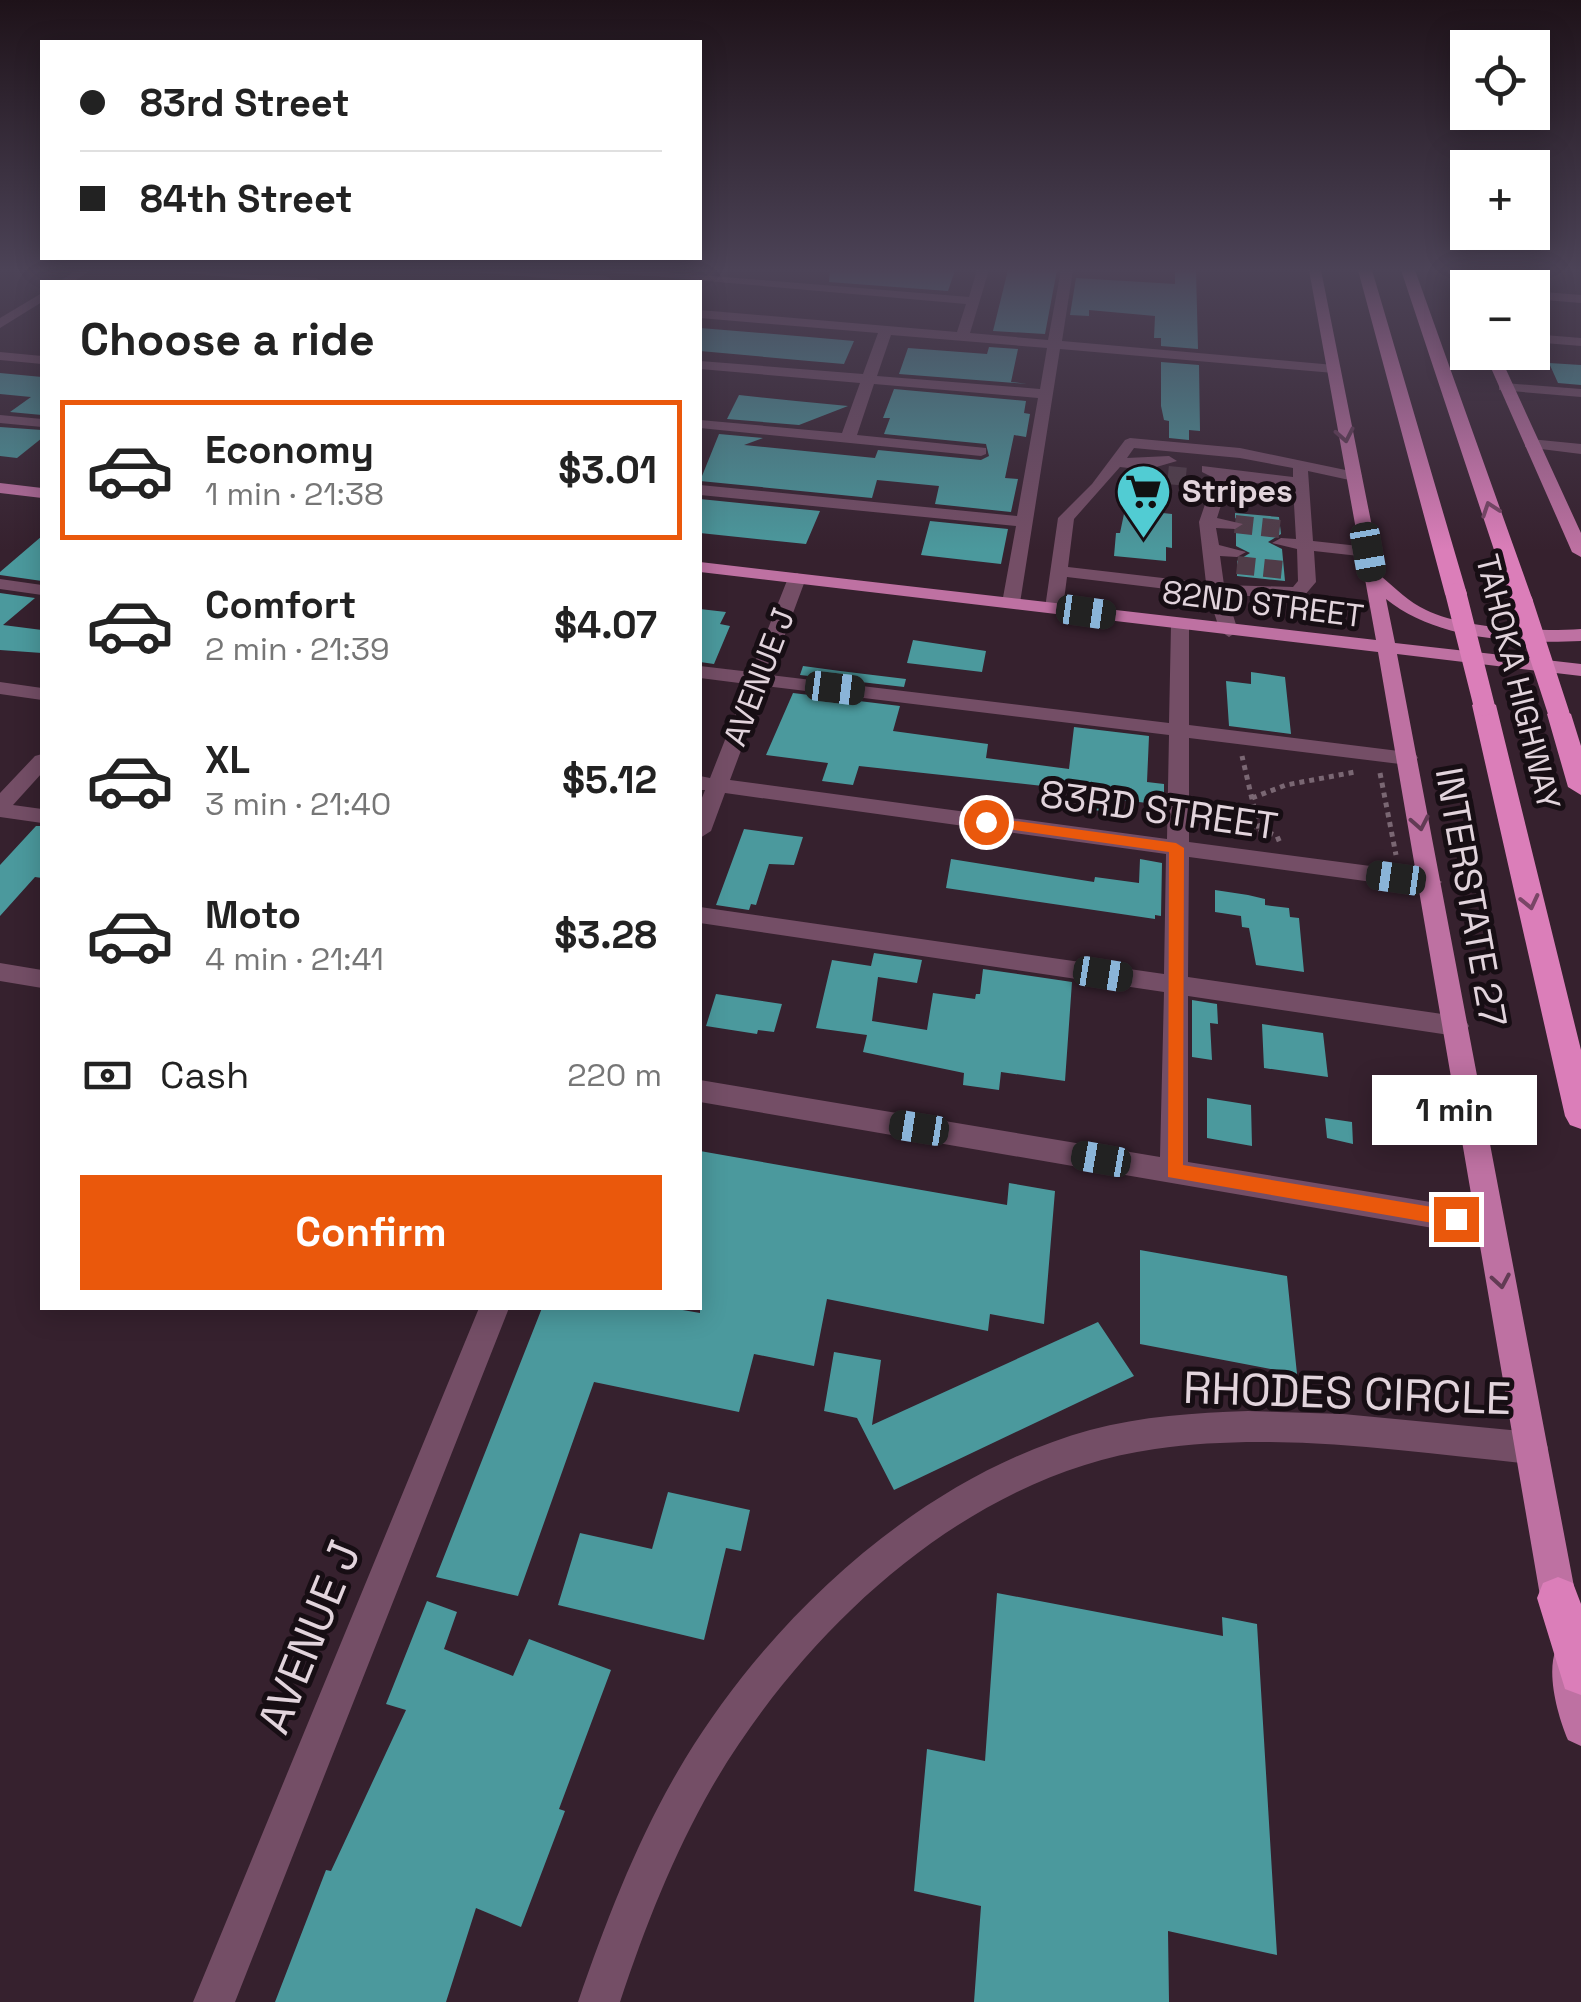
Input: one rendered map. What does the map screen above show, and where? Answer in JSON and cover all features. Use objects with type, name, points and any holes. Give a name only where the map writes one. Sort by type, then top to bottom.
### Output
[{"type":"highway","name":"TAHOKA HIGHWAY","points":[[1391,363],[1456,594],[1581,1116]]},
{"type":"highway","name":"TAHOKA HIGHWAY","points":[[1440,363],[1581,786]]},
{"type":"highway","points":[[1558,1598],[1581,1673]]},
{"type":"main road","name":"INTERSTATE 27","points":[[1333,363],[1431,882],[1558,1598]]},
{"type":"main road","points":[[1498,370],[1581,552]]},
{"type":"main road","points":[[0,488],[40,492]]},
{"type":"main road","name":"82ND STREET","points":[[702,567],[1581,670]]},
{"type":"main road","points":[[1372,578],[1408,607],[1431,618],[1484,628],[1581,635]]},
{"type":"main road","points":[[1558,1598],[1581,1727]]},
{"type":"street","points":[[848,438],[873,363]]},
{"type":"street","points":[[1011,603],[1052,363]]},
{"type":"street","points":[[1272,363],[1334,369]]},
{"type":"street","points":[[702,364],[1046,394]]},
{"type":"street","points":[[1504,386],[1581,393]]},
{"type":"street","points":[[0,419],[40,423]]},
{"type":"street","points":[[702,424],[980,451]]},
{"type":"street","points":[[1054,608],[1066,518],[1098,487],[1130,443],[1240,453],[1300,474]]},
{"type":"street","points":[[1530,444],[1581,449]]},
{"type":"street","points":[[1116,462],[1146,466],[1154,473],[1168,468]]},
{"type":"street","points":[[1189,470],[1206,478],[1217,474],[1354,476]]},
{"type":"street","points":[[1217,474],[1210,543],[1216,590],[1230,631]]},
{"type":"street","points":[[1058,570],[1216,590],[1298,592],[1308,582],[1300,474]]},
{"type":"street","points":[[702,490],[1023,522]]},
{"type":"street","points":[[1562,512],[1581,514]]},
{"type":"street","points":[[1210,543],[1236,545],[1210,543]]},
{"type":"street","points":[[1305,552],[1282,549],[1368,552]]},
{"type":"street","name":"AVENUE J","points":[[702,821],[709,784],[759,679],[797,578]]},
{"type":"street","points":[[0,584],[40,590]]},
{"type":"street","points":[[1174,1172],[1180,625]]},
{"type":"street","points":[[702,672],[1408,758]]},
{"type":"street","points":[[0,688],[40,694]]},
{"type":"street","points":[[0,808],[40,763]]},
{"type":"street","name":"83RD STREET","points":[[709,784],[1431,882]]},
{"type":"street","points":[[0,808],[40,816]]},
{"type":"street","points":[[702,915],[1456,1026]]},
{"type":"street","points":[[0,972],[40,980]]},
{"type":"street","points":[[702,1091],[1491,1225]]},
{"type":"street","name":"AVENUE J","points":[[214,2002],[493,1310]]},
{"type":"street","name":"RHODES CIRCLE","points":[[599,2002],[627,1919],[671,1826],[719,1741],[781,1664],[847,1593],[906,1543],[961,1504],[1024,1471],[1094,1445],[1152,1433],[1283,1428],[1387,1433],[1532,1448]]},
{"type":"path","points":[[1209,852],[1236,830],[1259,829],[1238,738]]},
{"type":"path","points":[[1252,798],[1286,785],[1351,775],[1376,754],[1397,862]]},
{"type":"path","points":[[1276,836],[1291,848]]},
{"type":"building","points":[[903,363],[1015,363],[1011,382],[1028,384],[899,374]]},
{"type":"building","points":[[1161,363],[1199,365],[1200,431],[1189,430],[1189,440],[1169,438],[1169,421],[1164,420]]},
{"type":"building","points":[[1550,363],[1581,365],[1581,385],[1558,383]]},
{"type":"building","points":[[0,373],[40,377],[40,415],[10,412],[31,397],[0,394]]},
{"type":"building","points":[[894,389],[1026,401],[1024,413],[1030,414],[1026,437],[1014,435],[1005,478],[1018,479],[1011,512],[935,504],[939,486],[877,480],[872,498],[702,481],[719,434],[763,438],[744,445],[875,458],[878,450],[981,460],[989,456],[986,444],[884,434],[890,418],[883,418]]},
{"type":"building","points":[[739,395],[848,406],[799,425],[727,419]]},
{"type":"building","points":[[0,427],[40,430],[40,440],[17,458],[0,456]]},
{"type":"building","points":[[702,499],[820,511],[806,544],[702,533]]},
{"type":"building","name":"Stripes","points":[[1125,509],[1172,514],[1172,548],[1166,547],[1166,561],[1114,556],[1116,533],[1120,533]]},
{"type":"building","points":[[1235,513],[1279,517],[1281,534],[1268,542],[1282,549],[1285,581],[1237,576],[1237,561],[1250,553],[1236,546],[1236,533],[1247,525],[1235,518]]},
{"type":"building","points":[[930,521],[1008,529],[1001,564],[921,555]]},
{"type":"building","points":[[40,538],[40,581],[0,572]]},
{"type":"building","points":[[0,593],[35,598],[3,625],[40,630],[40,653],[0,650]]},
{"type":"building","points":[[702,609],[726,612],[720,624],[730,626],[714,664],[702,662]]},
{"type":"building","points":[[913,640],[986,651],[982,672],[907,663]]},
{"type":"building","points":[[803,666],[906,679],[904,687],[800,675]]},
{"type":"building","points":[[1251,672],[1285,677],[1291,734],[1229,726],[1226,681],[1251,684]]},
{"type":"building","points":[[793,693],[900,706],[893,731],[988,744],[986,758],[1069,769],[1074,727],[1149,736],[1147,782],[1164,784],[1164,805],[1114,799],[1113,812],[1092,810],[1093,795],[1070,789],[859,766],[853,785],[822,781],[828,763],[766,755]]},
{"type":"building","points":[[40,826],[40,878],[35,877],[0,916],[0,865]]},
{"type":"building","points":[[744,829],[803,837],[794,865],[769,864],[756,905],[751,904],[749,910],[716,905]]},
{"type":"building","points":[[951,859],[1094,882],[1095,877],[1139,883],[1140,859],[1162,863],[1161,916],[1155,915],[1155,919],[946,888]]},
{"type":"building","points":[[1215,890],[1265,899],[1265,905],[1289,908],[1290,917],[1299,918],[1304,972],[1256,965],[1249,928],[1242,927],[1241,916],[1215,912]]},
{"type":"building","points":[[874,953],[922,960],[917,983],[878,977],[872,1021],[927,1030],[933,993],[975,999],[980,994],[983,969],[1072,982],[1065,1081],[1001,1072],[999,1090],[963,1085],[964,1073],[863,1052],[867,1035],[816,1028],[832,960],[871,966]]},
{"type":"building","points":[[716,994],[782,1004],[774,1032],[758,1030],[757,1034],[706,1026]]},
{"type":"building","points":[[1192,1000],[1217,1004],[1218,1024],[1210,1023],[1212,1060],[1192,1057]]},
{"type":"building","points":[[1262,1024],[1323,1033],[1328,1077],[1264,1068]]},
{"type":"building","points":[[1207,1098],[1251,1105],[1252,1146],[1207,1138]]},
{"type":"building","points":[[1325,1118],[1352,1122],[1353,1144],[1327,1138]]},
{"type":"building","points":[[702,1151],[1007,1205],[1009,1183],[1055,1191],[1044,1324],[990,1314],[988,1331],[827,1299],[814,1366],[754,1354],[739,1412],[594,1382],[518,1596],[436,1577],[541,1310],[700,1313]]},
{"type":"building","points":[[1140,1250],[1287,1276],[1297,1374],[1140,1344]]},
{"type":"building","points":[[1098,1322],[1134,1376],[894,1490],[857,1418],[824,1411],[834,1352],[881,1360],[872,1425]]},
{"type":"building","points":[[668,1492],[750,1510],[741,1551],[726,1548],[704,1640],[558,1605],[580,1533],[652,1549]]},
{"type":"building","points":[[997,1593],[1223,1636],[1222,1617],[1257,1624],[1277,1955],[1168,1931],[1169,2002],[974,2002],[981,1906],[914,1891],[927,1749],[985,1761]]},
{"type":"building","points":[[427,1601],[457,1612],[444,1649],[513,1676],[529,1639],[611,1670],[559,1809],[565,1811],[521,1927],[476,1908],[446,2002],[275,2002],[326,1870],[331,1871],[406,1710],[386,1704]]},
{"type":"tunnel","points":[[1168,475],[1189,477]]},
{"type":"tunnel","points":[[1235,524],[1280,529]]},
{"type":"tunnel","points":[[1237,565],[1284,570]]},
{"type":"place","name":"Stripes","points":[[1143,540]]},
{"type":"route","points":[[986,822],[1176,848],[1174,1172],[1456,1219]]}]
